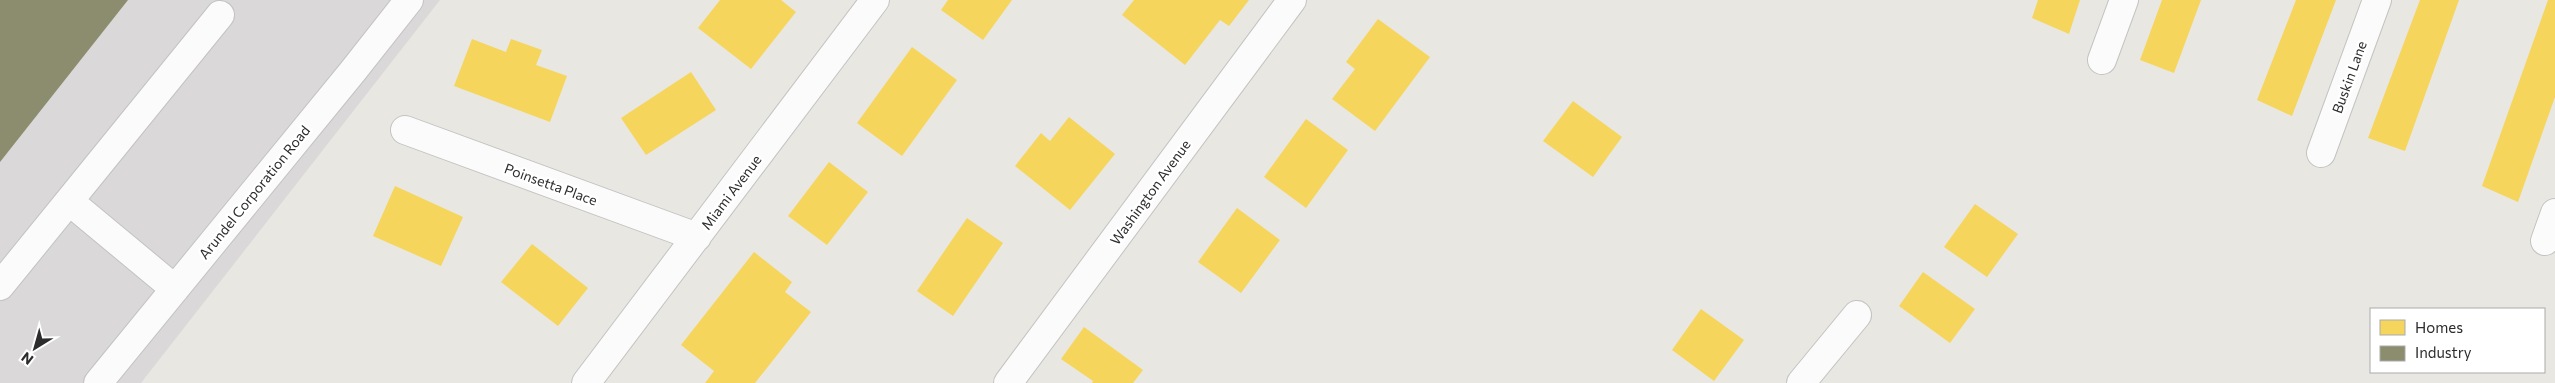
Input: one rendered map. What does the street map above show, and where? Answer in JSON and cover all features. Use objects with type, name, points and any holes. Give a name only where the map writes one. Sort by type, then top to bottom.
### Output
[{"type":"street","name":"Arundel Corporation Road","points":[[98,383],[354,71],[409,0]]},
{"type":"street","name":"Miami Avenue","points":[[586,383],[875,0]]},
{"type":"street","name":"Washington Avenue","points":[[1008,383],[1292,0]]},
{"type":"street","points":[[2102,60],[2124,0]]},
{"type":"street","name":"Buskin Lane","points":[[2320,153],[2377,0]]},
{"type":"street","points":[[0,286],[220,15]]},
{"type":"street","name":"Poinsetta Place","points":[[406,130],[697,237]]},
{"type":"street","points":[[69,202],[175,289]]},
{"type":"street","points":[[2545,241],[2555,213]]},
{"type":"street","points":[[1801,383],[1857,315]]},
{"type":"shaded area","points":[[0,0],[440,0],[141,383],[0,383]]},
{"type":"building: Homes","points":[[720,0],[781,0],[796,12],[751,69],[698,28]]},
{"type":"building: Homes","points":[[948,0],[1012,0],[983,40],[941,10]]},
{"type":"building: Homes","points":[[1134,0],[1249,0],[1229,26],[1220,20],[1185,65],[1122,15]]},
{"type":"building: Homes","points":[[2038,0],[2080,0],[2069,34],[2032,18]]},
{"type":"building: Homes","points":[[2162,0],[2201,0],[2174,73],[2140,60]]},
{"type":"building: Homes","points":[[2296,0],[2336,0],[2292,116],[2257,100]]},
{"type":"building: Homes","points":[[2420,0],[2459,0],[2405,151],[2368,138]]},
{"type":"building: Homes","points":[[2548,0],[2555,0],[2555,97],[2518,202],[2482,186]]},
{"type":"building: Homes","points":[[1378,19],[1430,57],[1375,131],[1332,99],[1355,69],[1346,62]]},
{"type":"building: Homes","points":[[472,39],[506,52],[511,39],[542,50],[536,65],[567,76],[550,122],[454,86]]},
{"type":"building: Homes","points":[[912,47],[957,80],[902,156],[857,123]]},
{"type":"building: Homes","points":[[691,72],[716,110],[646,155],[621,118]]},
{"type":"building: Homes","points":[[1573,101],[1622,137],[1593,177],[1543,141]]},
{"type":"building: Homes","points":[[1069,117],[1115,154],[1070,210],[1015,166],[1041,133],[1050,141]]},
{"type":"building: Homes","points":[[1306,119],[1348,150],[1306,208],[1264,177]]},
{"type":"building: Homes","points":[[829,162],[868,192],[827,245],[788,216]]},
{"type":"building: Homes","points":[[395,186],[463,217],[441,266],[373,236]]},
{"type":"building: Homes","points":[[1975,204],[2018,234],[1987,277],[1944,247]]},
{"type":"building: Homes","points":[[1237,208],[1280,240],[1241,293],[1198,262]]},
{"type":"building: Homes","points":[[967,218],[1003,243],[953,316],[917,291]]},
{"type":"building: Homes","points":[[532,244],[588,288],[558,326],[501,282]]},
{"type":"building: Homes","points":[[754,252],[792,282],[785,292],[811,312],[755,383],[705,383],[714,371],[681,345]]},
{"type":"building: Homes","points":[[1923,272],[1975,309],[1950,343],[1899,306]]},
{"type":"building: Homes","points":[[1701,309],[1744,340],[1714,381],[1672,350]]},
{"type":"building: Homes","points":[[1084,327],[1143,370],[1133,383],[1092,383],[1093,381],[1061,359]]},
{"type":"building: Industry","points":[[0,0],[128,0],[0,162]]}]
